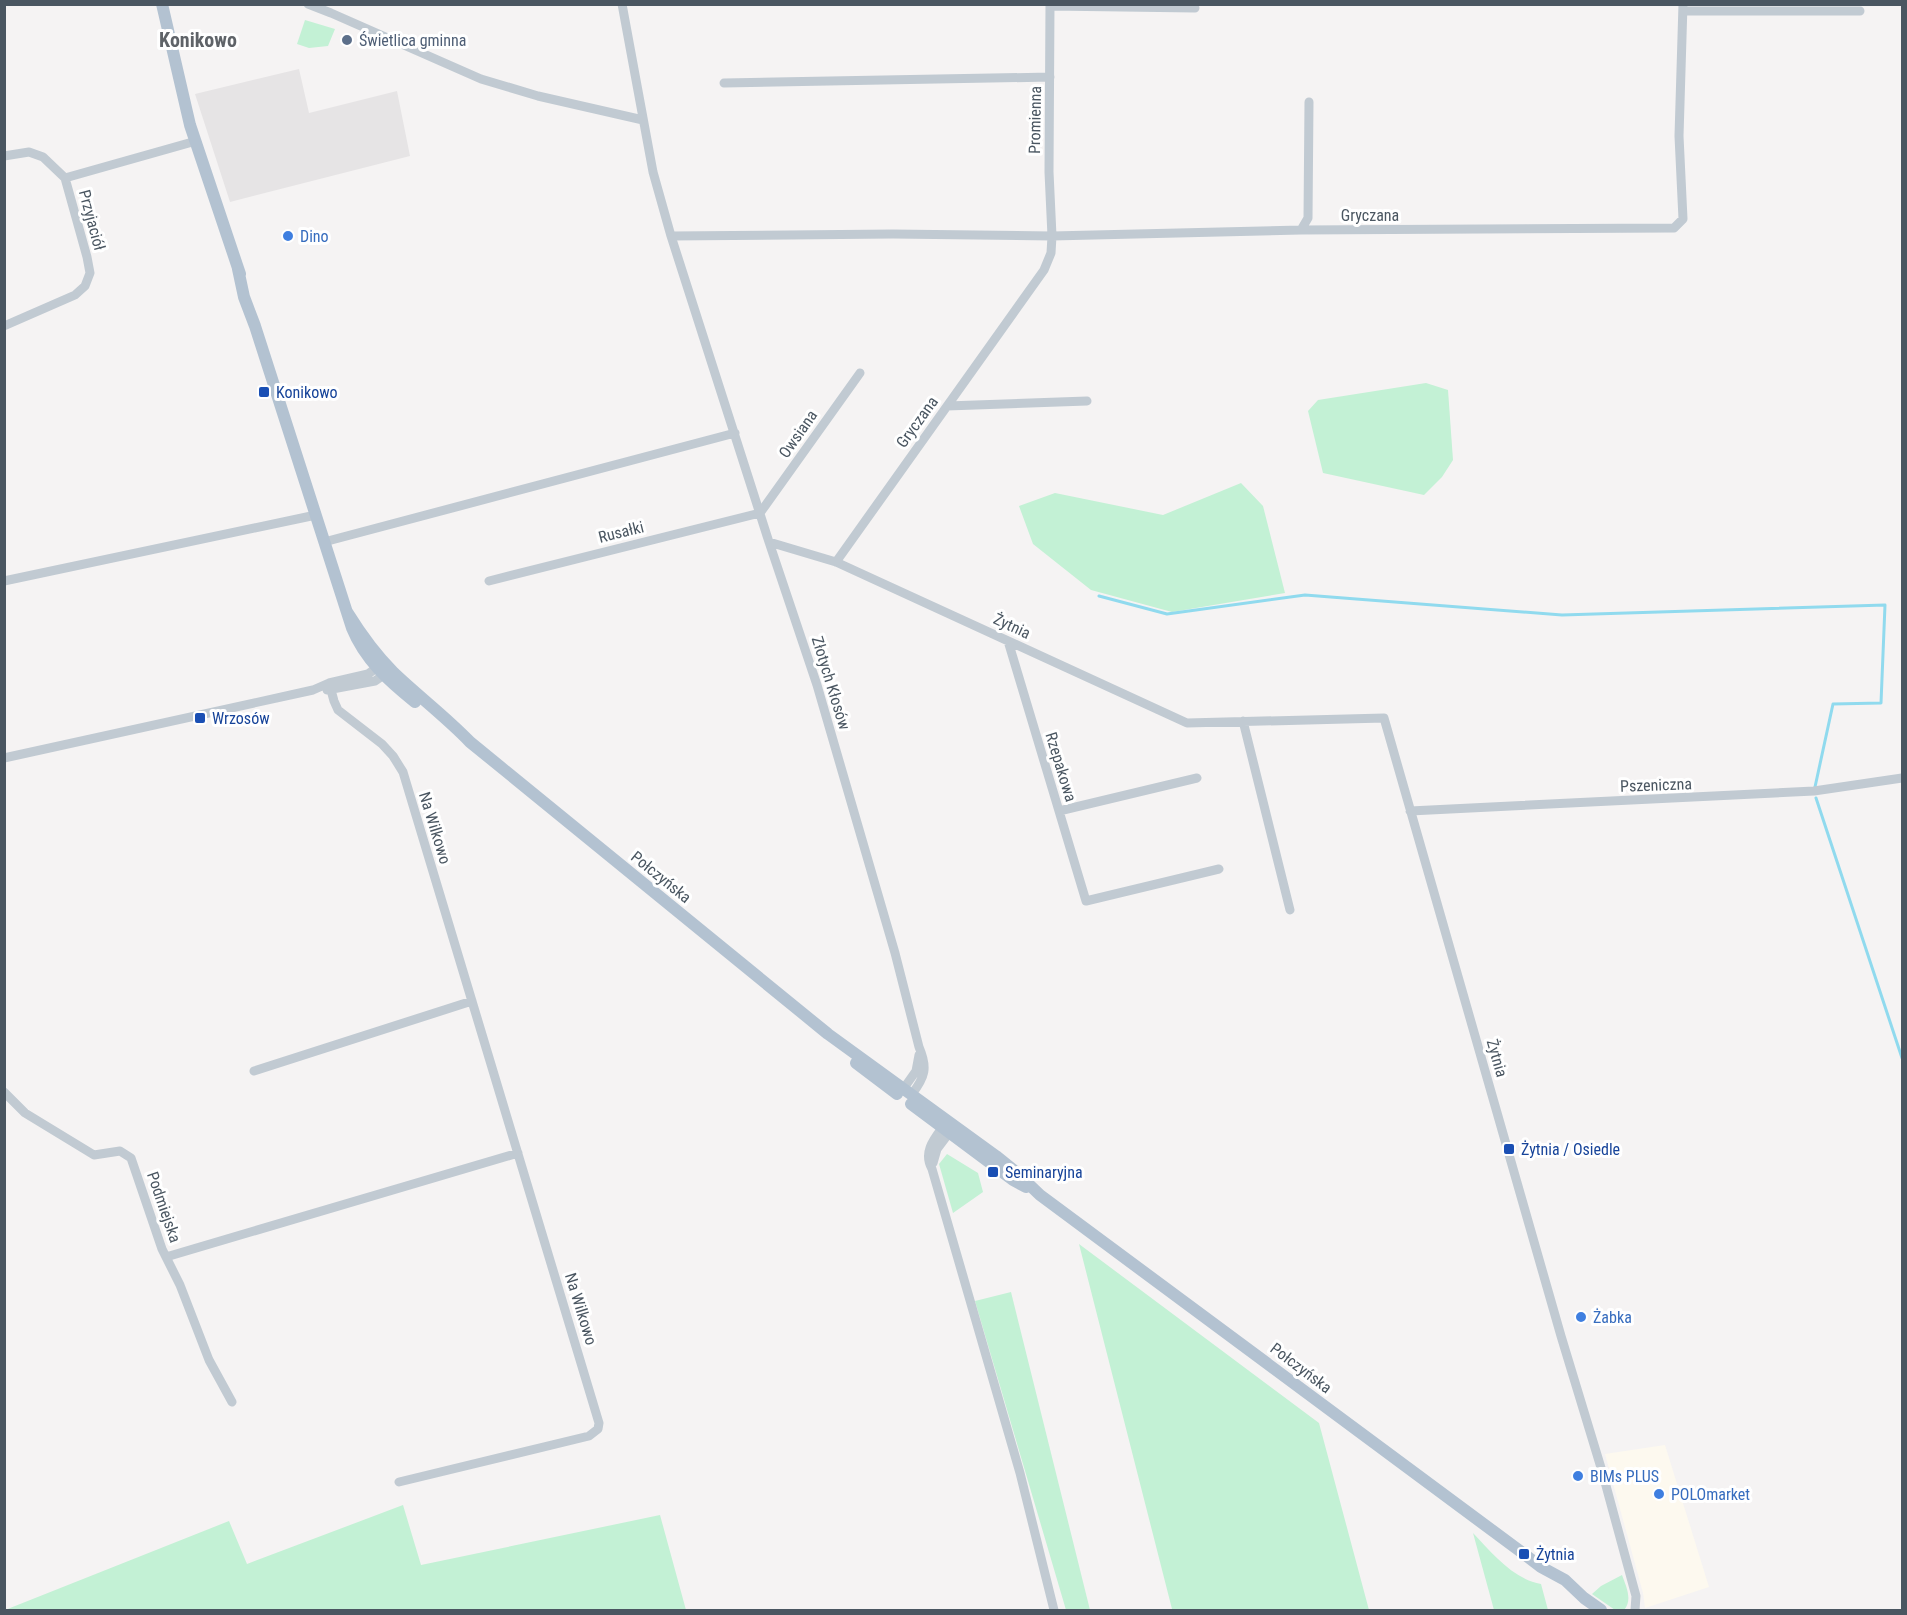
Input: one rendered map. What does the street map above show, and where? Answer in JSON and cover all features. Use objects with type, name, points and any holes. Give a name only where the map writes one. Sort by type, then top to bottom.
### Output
[{"type":"main road","name":"Połczyńska","points":[[162,4],[187,115],[246,288],[255,326],[347,612],[384,669],[832,1038],[906,1093],[948,1128],[1017,1173],[1040,1195],[1541,1567],[1565,1580],[1601,1611]]},
{"type":"street","points":[[308,4],[481,79],[538,96],[643,120]]},
{"type":"street","name":"Złotych Kłosów","points":[[622,4],[653,172],[769,542],[821,696],[924,1058],[924,1070],[920,1083],[906,1093]]},
{"type":"street","points":[[1050,5],[1195,8]]},
{"type":"street","name":"Promienna","points":[[1050,5],[1049,172],[1052,236]]},
{"type":"street","points":[[1683,8],[1860,11]]},
{"type":"street","name":"Gryczana","points":[[672,236],[893,234],[1052,236],[1301,230],[1674,228],[1683,219],[1679,136],[1683,8]]},
{"type":"street","points":[[724,83],[1050,77]]},
{"type":"street","points":[[1301,230],[1308,218],[1309,102]]},
{"type":"street","name":"Przyjaciół","points":[[65,178],[196,141]]},
{"type":"street","name":"Przyjaciół","points":[[4,156],[29,152],[43,157],[65,178],[90,273],[86,286],[75,295],[4,326]]},
{"type":"street","name":"Gryczana","points":[[836,562],[1044,270],[1051,253],[1052,236]]},
{"type":"street","name":"Owsiana","points":[[760,513],[860,373]]},
{"type":"street","points":[[947,406],[1087,400]]},
{"type":"street","points":[[324,542],[735,433]]},
{"type":"street","name":"Rusałki","points":[[489,581],[760,513]]},
{"type":"street","points":[[4,581],[316,515]]},
{"type":"street","name":"Żytnia","points":[[769,542],[836,562],[1187,723],[1384,718],[1604,1480],[1636,1596],[1635,1611]]},
{"type":"street","name":"Rzepakowa","points":[[1008,641],[1086,901],[1218,869]]},
{"type":"street","points":[[4,758],[313,690],[329,683],[384,669]]},
{"type":"street","points":[[313,690],[331,690],[375,681],[384,669]]},
{"type":"street","name":"Na Wilkowo","points":[[331,690],[338,710],[382,744],[403,772],[599,1423],[598,1430],[589,1436],[399,1482]]},
{"type":"street","points":[[1244,721],[1290,910]]},
{"type":"street","points":[[1059,811],[1197,778]]},
{"type":"street","name":"Pszeniczna","points":[[1410,811],[1814,791],[1902,778]]},
{"type":"street","points":[[254,1071],[472,1001]]},
{"type":"street","name":"Podmiejska","points":[[4,1092],[25,1113],[94,1155],[120,1151],[131,1158],[166,1257],[180,1285],[209,1360],[232,1402]]},
{"type":"street","points":[[948,1128],[937,1149],[932,1169],[1020,1473],[1054,1611]]},
{"type":"street","points":[[166,1257],[518,1153]]},
{"type":"shaded area","points":[[299,69],[309,113],[397,91],[410,156],[230,202],[195,94]]},
{"type":"shaded area","points":[[1665,1445],[1709,1587],[1645,1608],[1643,1593],[1605,1454]]},
{"type":"green space","points":[[305,20],[335,29],[328,46],[309,48],[297,44]]},
{"type":"green space","points":[[1426,383],[1448,390],[1453,460],[1442,477],[1424,495],[1323,473],[1308,411],[1318,400]]},
{"type":"green space","points":[[1241,483],[1263,506],[1285,593],[1172,612],[1091,590],[1033,544],[1019,506],[1055,493],[1163,515]]},
{"type":"green space","points":[[947,1154],[978,1173],[983,1192],[953,1213],[939,1164]]},
{"type":"green space","points":[[1079,1244],[1319,1423],[1369,1610],[1170,1610],[1172,1609]]},
{"type":"green space","points":[[1011,1292],[1090,1610],[1066,1610],[975,1301]]},
{"type":"green space","points":[[403,1505],[421,1565],[660,1515],[686,1610],[5,1610],[229,1521],[247,1564]]},
{"type":"green space","points":[[1473,1533],[1495,1557],[1512,1571],[1541,1584],[1548,1610],[1494,1610]]},
{"type":"green space","points":[[1622,1575],[1628,1593],[1628,1602],[1624,1610],[1615,1610],[1592,1594],[1601,1586]]},
{"type":"waterway","points":[[1099,596],[1167,614],[1305,595],[1562,615],[1885,605],[1881,703],[1833,704],[1815,787]]},
{"type":"waterway","points":[[1816,798],[1902,1058]]},
{"type":"place","name":"Świetlica gminna","points":[[347,40]]},
{"type":"place","name":"Dino","points":[[288,236]]},
{"type":"place","name":"Konikowo","points":[[264,392]]},
{"type":"place","name":"Wrzosów","points":[[200,718]]},
{"type":"place","name":"Żytnia / Osiedle","points":[[1509,1149]]},
{"type":"place","name":"Seminaryjna","points":[[993,1172]]},
{"type":"place","name":"Żabka","points":[[1581,1317]]},
{"type":"place","name":"BIMs PLUS","points":[[1578,1476]]},
{"type":"place","name":"POLOmarket","points":[[1659,1494]]},
{"type":"place","name":"Żytnia","points":[[1524,1554]]},
{"type":"district","name":"Konikowo","points":[[198,40]]}]
